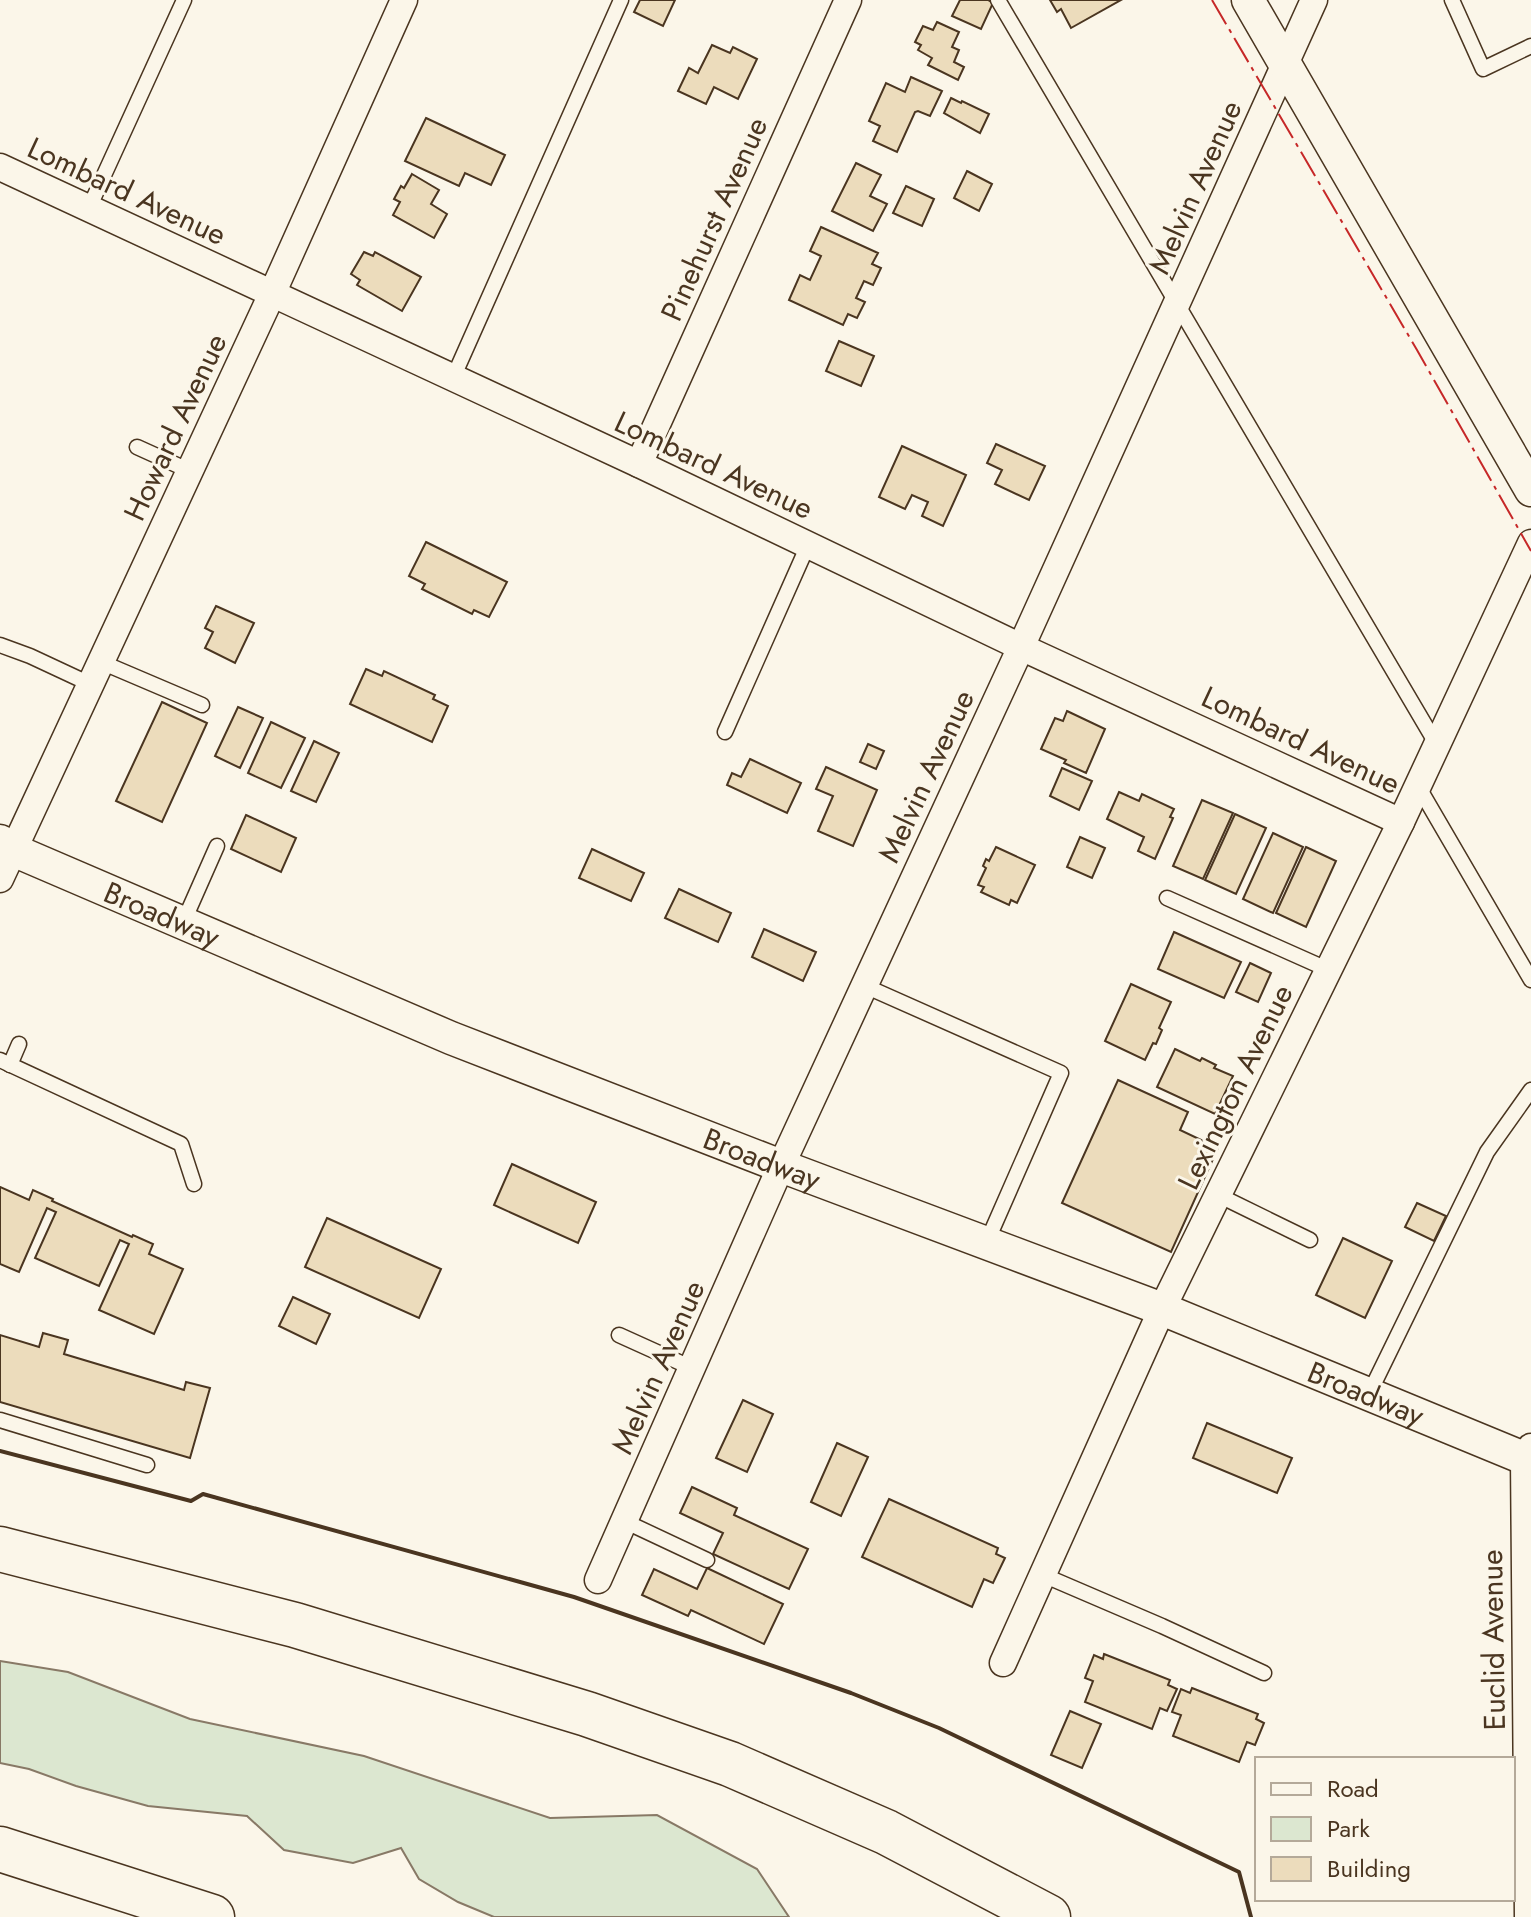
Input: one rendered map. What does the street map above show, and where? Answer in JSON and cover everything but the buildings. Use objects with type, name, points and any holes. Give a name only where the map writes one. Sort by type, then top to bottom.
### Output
[{"type":"highway","points":[[0,1549],[295,1625],[587,1714],[716,1759],[886,1832],[1048,1917]]},
{"type":"highway","points":[[0,1849],[212,1917]]},
{"type":"street","name":"Howard Avenue","points":[[0,879],[7,845],[96,673],[404,0]]},
{"type":"street","name":"Pinehurst Avenue","points":[[639,464],[848,0]]},
{"type":"street","points":[[1248,0],[1531,490]]},
{"type":"street","name":"Melvin Avenue","points":[[598,1580],[781,1166],[1021,647],[1314,0]]},
{"type":"street","name":"Lombard Avenue","points":[[0,167],[639,464],[1021,647],[1401,822]]},
{"type":"street","name":"Lexington Avenue","points":[[1003,1663],[1162,1309],[1401,822],[1531,543]]},
{"type":"street","name":"Broadway","points":[[7,845],[451,1038],[1162,1309],[1369,1394],[1529,1455]]},
{"type":"street","name":"Euclid Avenue","points":[[1528,1917],[1529,1455]]},
{"type":"lane","points":[[89,208],[184,0]]},
{"type":"lane","points":[[453,378],[621,0]]},
{"type":"lane","points":[[998,0],[1437,745]]},
{"type":"lane","points":[[1452,0],[1483,69],[1531,46]]},
{"type":"lane","points":[[137,447],[190,471]]},
{"type":"lane","points":[[725,732],[808,545]]},
{"type":"lane","points":[[0,645],[202,705]]},
{"type":"lane","points":[[1418,786],[1531,980]]},
{"type":"lane","points":[[183,923],[217,846]]},
{"type":"lane","points":[[1167,898],[1329,970]]},
{"type":"lane","points":[[865,986],[1061,1073],[986,1244]]},
{"type":"lane","points":[[19,1044],[5,1063],[181,1144],[194,1184]]},
{"type":"lane","points":[[1369,1394],[1487,1152],[1531,1090]]},
{"type":"lane","points":[[1218,1195],[1310,1240]]},
{"type":"lane","points":[[619,1335],[692,1368]]},
{"type":"lane","points":[[0,1420],[147,1465]]},
{"type":"lane","points":[[624,1521],[707,1560]]},
{"type":"lane","points":[[1043,1575],[1264,1673]]},
{"type":"green space","points":[[0,1661],[68,1672],[190,1719],[364,1756],[550,1818],[657,1815],[757,1869],[789,1917],[494,1917],[458,1902],[419,1879],[401,1848],[353,1863],[284,1850],[247,1816],[148,1806],[0,1763]]},
{"type":"wall","points":[[0,1451],[191,1501],[203,1494],[574,1597],[851,1693],[939,1728],[1239,1872],[1251,1917]]},
{"type":"power","points":[[1212,0],[1531,551]]}]
